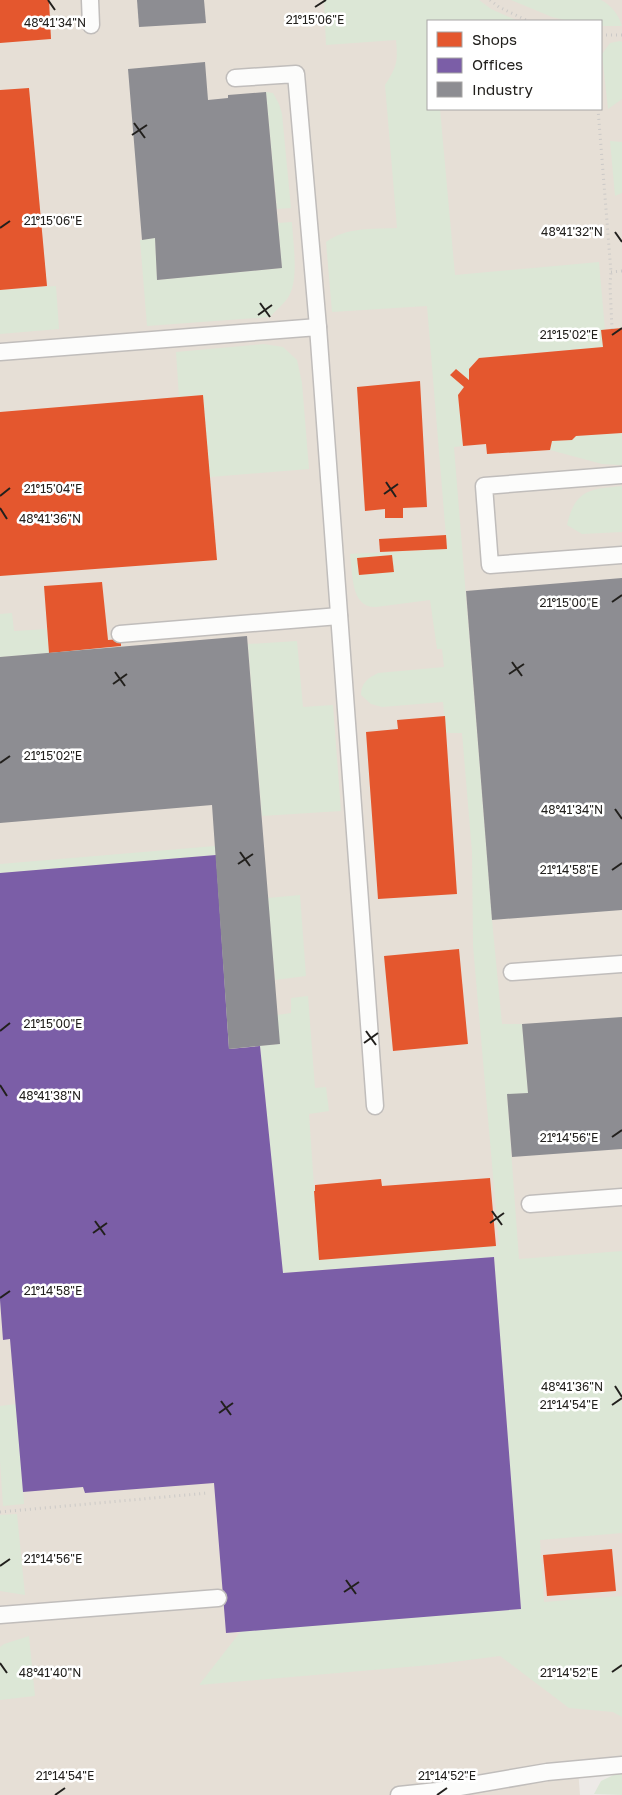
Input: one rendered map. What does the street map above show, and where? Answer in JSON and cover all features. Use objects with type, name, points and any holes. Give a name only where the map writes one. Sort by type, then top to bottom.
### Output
[{"type":"lane","points":[[90,0],[91,25]]},
{"type":"lane","points":[[235,78],[296,74],[318,327],[375,1106]]},
{"type":"lane","points":[[0,352],[318,327]]},
{"type":"lane","points":[[622,475],[484,486],[490,565],[622,555]]},
{"type":"lane","points":[[120,634],[338,616]]},
{"type":"lane","points":[[512,972],[622,964]]},
{"type":"lane","points":[[530,1204],[622,1197]]},
{"type":"lane","points":[[0,1615],[218,1598]]},
{"type":"lane","points":[[399,1795],[437,1792],[547,1772],[622,1765]]},
{"type":"path","points":[[490,0],[499,7],[526,20]]},
{"type":"path","points":[[602,35],[622,35]]},
{"type":"path","points":[[598,110],[612,272],[610,285],[612,329]]},
{"type":"path","points":[[612,272],[622,271]]},
{"type":"path","points":[[0,1512],[208,1493]]},
{"type":"shaded area","points":[[0,0],[622,0],[622,1765],[578,1769],[580,1795],[0,1795]]},
{"type":"green space","points":[[324,0],[479,0],[491,9],[516,20],[427,20],[427,110],[440,110],[455,275],[599,262],[605,330],[602,330],[603,347],[479,358],[469,368],[469,380],[456,369],[450,375],[464,387],[458,396],[463,446],[454,447],[502,1024],[522,1024],[528,1093],[507,1095],[519,1259],[622,1251],[622,1533],[540,1540],[544,1602],[622,1596],[622,1717],[613,1712],[569,1708],[500,1656],[430,1665],[199,1685],[241,1631],[521,1609],[494,1257],[283,1273],[260,1046],[279,1044],[277,1015],[291,1013],[291,998],[308,996],[315,1088],[326,1087],[329,1111],[309,1114],[319,1259],[499,1245],[473,946],[472,852],[462,733],[446,733],[443,702],[382,707],[371,704],[361,695],[362,687],[366,681],[378,673],[444,667],[442,649],[437,649],[430,600],[376,607],[368,606],[361,602],[354,588],[350,554],[447,549],[427,306],[332,312],[326,242],[351,231],[397,228],[385,85],[396,64],[396,40],[326,45]]},
{"type":"green space","points":[[511,0],[601,0],[614,11],[622,26],[602,26],[602,20],[565,20],[552,17]]},
{"type":"green space","points":[[622,42],[622,99],[608,109],[602,54],[610,43]]},
{"type":"green space","points":[[266,92],[273,93],[282,114],[291,208],[277,209]]},
{"type":"green space","points":[[610,141],[622,142],[622,193],[615,196]]},
{"type":"green space","points":[[292,222],[295,270],[292,289],[287,299],[270,317],[147,326],[140,240],[155,238],[157,280],[282,268],[278,223]]},
{"type":"green space","points":[[56,286],[59,329],[0,334],[0,290]]},
{"type":"green space","points":[[264,344],[283,347],[297,360],[302,383],[309,469],[210,477],[203,395],[179,397],[176,352]]},
{"type":"green space","points":[[622,433],[622,464],[620,465],[602,464],[550,450],[552,441],[572,440],[576,436]]},
{"type":"green space","points":[[622,486],[622,532],[582,534],[567,525],[570,513],[579,498],[592,490]]},
{"type":"green space","points":[[12,613],[14,631],[47,629],[49,653],[0,657],[0,614]]},
{"type":"green space","points":[[297,641],[303,707],[333,705],[341,811],[262,816],[248,644]]},
{"type":"green space","points":[[215,846],[216,855],[0,873],[0,864]]},
{"type":"green space","points":[[300,895],[306,976],[275,980],[268,898]]},
{"type":"green space","points":[[16,1404],[24,1504],[3,1506],[0,1461],[0,1406]]},
{"type":"green space","points":[[17,1514],[25,1595],[0,1591],[0,1515]]},
{"type":"green space","points":[[29,1636],[35,1696],[0,1700],[0,1647]]},
{"type":"green space","points":[[622,1771],[622,1795],[594,1794],[601,1781]]},
{"type":"building: Shops","points":[[0,0],[49,0],[51,39],[0,43]]},
{"type":"building: Shops","points":[[29,88],[47,286],[0,290],[0,90]]},
{"type":"building: Shops","points":[[622,328],[622,433],[576,436],[572,440],[552,441],[550,450],[487,454],[486,444],[463,446],[458,395],[464,387],[450,375],[456,369],[469,380],[469,369],[479,358],[603,347],[601,330]]},
{"type":"building: Shops","points":[[420,381],[427,507],[403,508],[403,518],[385,518],[385,509],[365,511],[357,387]]},
{"type":"building: Shops","points":[[203,395],[217,560],[0,576],[0,412]]},
{"type":"building: Shops","points":[[446,535],[447,549],[380,552],[379,539]]},
{"type":"building: Shops","points":[[392,555],[394,572],[359,575],[357,558]]},
{"type":"building: Shops","points":[[102,582],[108,640],[121,639],[121,646],[49,653],[44,586]]},
{"type":"building: Shops","points":[[445,716],[457,894],[378,899],[366,732],[398,729],[397,720]]},
{"type":"building: Shops","points":[[459,949],[468,1044],[393,1051],[384,956]]},
{"type":"building: Shops","points":[[490,1178],[496,1246],[319,1260],[315,1185],[381,1179],[382,1186]]},
{"type":"building: Shops","points":[[612,1549],[616,1591],[547,1596],[543,1555]]},
{"type":"building: Offices","points":[[216,855],[229,1049],[260,1046],[283,1273],[494,1257],[521,1609],[226,1633],[214,1483],[85,1493],[83,1487],[23,1492],[10,1339],[3,1340],[0,1300],[0,873]]},
{"type":"building: Industry","points":[[137,0],[204,0],[206,23],[139,27]]},
{"type":"building: Industry","points":[[205,62],[208,100],[228,98],[228,95],[266,92],[282,268],[157,280],[155,238],[142,240],[128,69]]},
{"type":"building: Industry","points":[[622,578],[622,910],[492,920],[466,591]]},
{"type":"building: Industry","points":[[247,636],[280,1044],[229,1049],[212,805],[0,823],[0,657]]},
{"type":"building: Industry","points":[[622,1017],[622,1149],[512,1157],[507,1094],[528,1093],[522,1024]]}]
